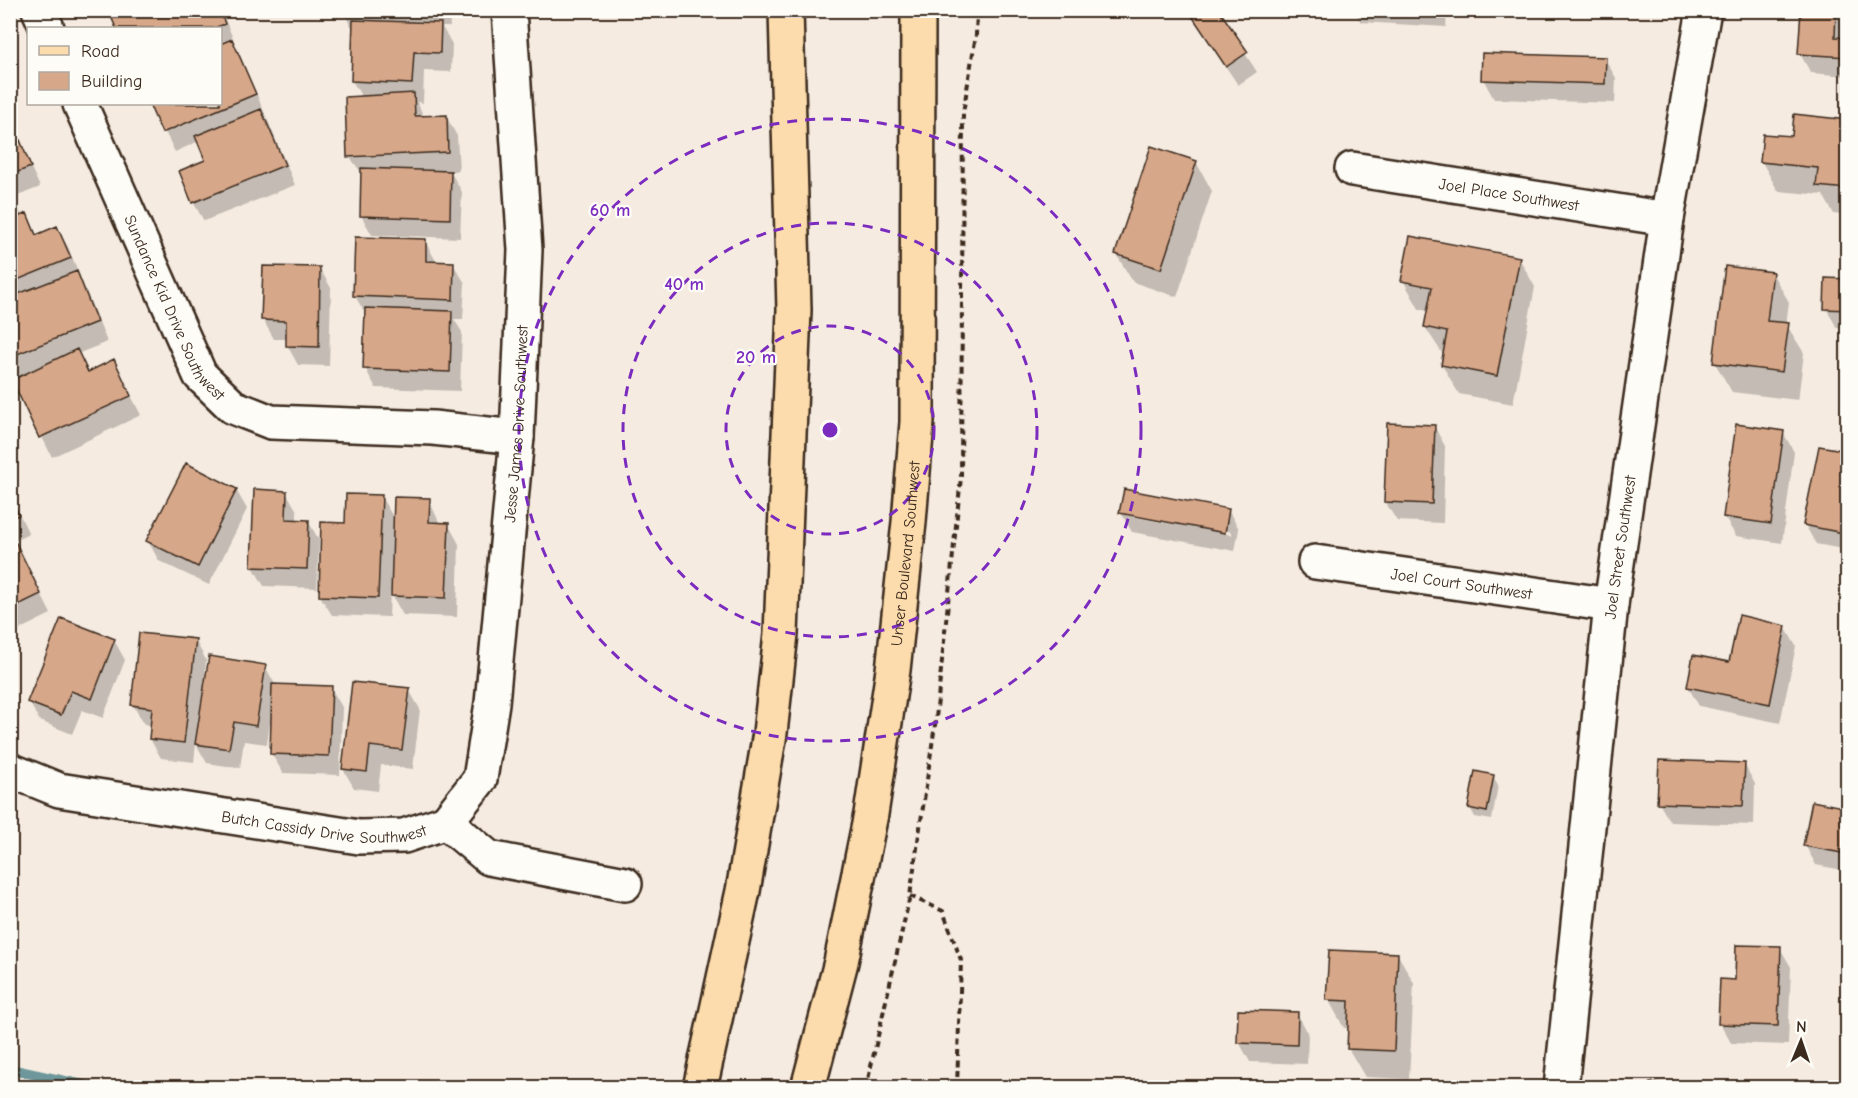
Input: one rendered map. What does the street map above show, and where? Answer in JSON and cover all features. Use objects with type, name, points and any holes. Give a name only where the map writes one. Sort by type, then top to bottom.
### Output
[{"type":"main road","points":[[700,1088],[743,891],[770,733],[781,634],[794,309],[786,10]]},
{"type":"main road","name":"Unser Boulevard Southwest","points":[[808,1088],[841,962],[871,814],[893,670],[909,522],[917,422],[918,10]]},
{"type":"street","points":[[39,10],[47,27]]},
{"type":"street","name":"Jesse James Drive Southwest","points":[[446,822],[480,779],[492,704],[517,436],[525,250],[509,10]]},
{"type":"street","name":"Joel Street Southwest","points":[[1561,1088],[1611,605],[1668,219],[1704,10]]},
{"type":"street","name":"Sundance Kid Drive Southwest","points":[[80,105],[200,375],[233,407],[271,422],[433,428],[517,436]]},
{"type":"street","name":"Joel Place Southwest","points":[[1352,169],[1668,219]]},
{"type":"street","name":"Joel Court Southwest","points":[[1315,562],[1611,605]]},
{"type":"street","name":"Butch Cassidy Drive Southwest","points":[[10,770],[59,790],[359,837],[404,836],[446,822],[489,858],[626,884]]},
{"type":"path","points":[[910,896],[943,911],[961,960],[957,1088]]},
{"type":"building","points":[[118,10],[220,10],[225,24],[217,27],[116,27],[110,14]]},
{"type":"building","points":[[1188,10],[1219,10],[1248,52],[1226,67]]},
{"type":"building","points":[[1801,10],[1836,10],[1835,37],[1848,38],[1848,57],[1798,54]]},
{"type":"building","points":[[353,20],[441,23],[440,53],[414,52],[412,84],[351,81]]},
{"type":"building","points":[[232,39],[256,94],[162,133],[149,105],[222,105],[222,43]]},
{"type":"building","points":[[1482,53],[1606,57],[1605,84],[1481,80]]},
{"type":"building","points":[[414,93],[415,116],[447,115],[448,152],[347,157],[345,97]]},
{"type":"building","points":[[261,109],[285,165],[192,203],[179,171],[205,160],[195,136]]},
{"type":"building","points":[[1794,114],[1848,120],[1848,189],[1816,186],[1818,168],[1760,162],[1763,134],[1792,136]]},
{"type":"building","points":[[20,140],[31,167],[10,175],[10,144]]},
{"type":"building","points":[[1151,146],[1197,161],[1161,269],[1115,254]]},
{"type":"building","points":[[361,168],[451,171],[450,219],[360,216]]},
{"type":"building","points":[[27,213],[36,235],[57,226],[71,258],[10,283],[10,220]]},
{"type":"building","points":[[1410,236],[1520,257],[1497,376],[1441,365],[1447,332],[1424,327],[1432,287],[1401,281]]},
{"type":"building","points":[[355,237],[426,239],[426,261],[454,262],[453,300],[353,296]]},
{"type":"building","points":[[263,266],[320,267],[319,347],[286,346],[286,321],[261,320]]},
{"type":"building","points":[[1725,266],[1773,272],[1767,321],[1789,323],[1782,372],[1713,363]]},
{"type":"building","points":[[77,271],[97,322],[10,357],[10,297]]},
{"type":"building","points":[[1825,278],[1848,279],[1848,310],[1824,309]]},
{"type":"building","points":[[365,308],[452,311],[450,372],[363,369]]},
{"type":"building","points":[[77,349],[88,372],[114,359],[131,396],[39,438],[12,380]]},
{"type":"building","points":[[1387,423],[1435,425],[1432,504],[1384,502]]},
{"type":"building","points":[[1736,424],[1784,431],[1771,524],[1723,517]]},
{"type":"building","points":[[1819,446],[1848,451],[1848,534],[1803,525]]},
{"type":"building","points":[[186,463],[237,489],[198,567],[146,541]]},
{"type":"building","points":[[254,489],[287,491],[286,519],[309,520],[307,569],[251,567]]},
{"type":"building","points":[[1124,489],[1229,509],[1225,533],[1119,513]]},
{"type":"building","points":[[346,494],[382,495],[378,598],[319,596],[321,522],[345,523]]},
{"type":"building","points":[[10,497],[19,515],[10,518]]},
{"type":"building","points":[[394,497],[430,498],[429,522],[449,523],[446,598],[391,596]]},
{"type":"building","points":[[16,543],[41,594],[10,609],[10,545]]},
{"type":"building","points":[[1739,615],[1786,626],[1770,704],[1687,687],[1693,655],[1729,662]]},
{"type":"building","points":[[61,618],[115,639],[92,699],[71,691],[61,715],[27,702]]},
{"type":"building","points":[[139,633],[196,639],[184,743],[149,739],[152,708],[131,705]]},
{"type":"building","points":[[209,656],[266,665],[256,726],[234,722],[229,749],[195,744]]},
{"type":"building","points":[[352,682],[410,688],[402,750],[370,746],[367,772],[342,769]]},
{"type":"building","points":[[272,684],[332,686],[329,756],[270,754]]},
{"type":"building","points":[[1659,760],[1745,763],[1743,806],[1657,803]]},
{"type":"building","points":[[1475,771],[1494,775],[1487,812],[1468,808]]},
{"type":"building","points":[[1812,801],[1848,808],[1848,854],[1803,846]]},
{"type":"building","points":[[1736,945],[1781,946],[1778,1026],[1718,1024],[1720,979],[1735,980]]},
{"type":"building","points":[[1329,950],[1398,953],[1394,1051],[1347,1049],[1349,1001],[1326,1000]]},
{"type":"building","points":[[1238,1010],[1298,1012],[1297,1045],[1237,1043]]},
{"type":"building","points":[[1650,1083],[1680,1088],[1649,1088]]},
{"type":"waterway","points":[[10,1069],[97,1088]]}]
